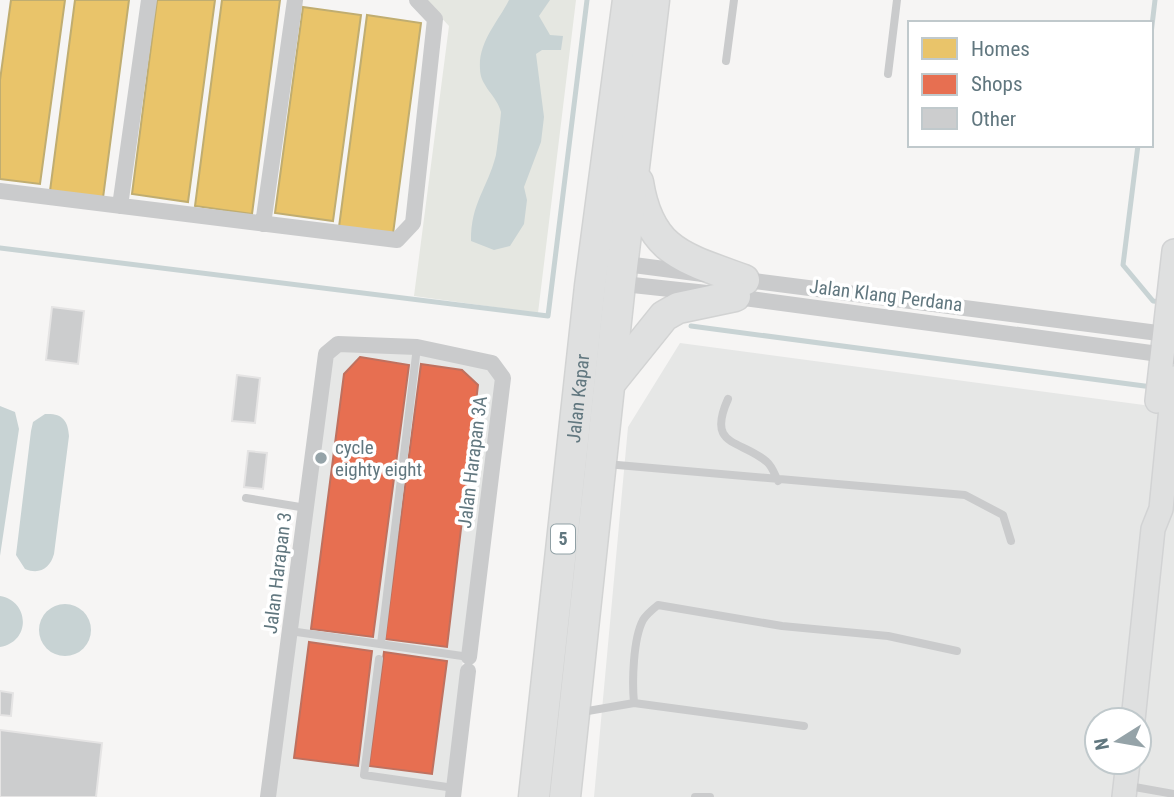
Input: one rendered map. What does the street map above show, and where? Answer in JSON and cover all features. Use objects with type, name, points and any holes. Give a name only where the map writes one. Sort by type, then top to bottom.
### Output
[{"type":"highway","name":"Jalan Kapar","points":[[534,797],[607,272],[628,0]]},
{"type":"highway","name":"Jalan Kapar","points":[[565,797],[610,384],[607,272],[634,158],[654,0]]},
{"type":"highway","points":[[634,158],[643,211],[655,232],[670,249],[739,288]]},
{"type":"highway","points":[[610,384],[664,316],[678,308],[739,288]]},
{"type":"street","points":[[120,206],[149,0]]},
{"type":"street","points":[[263,224],[295,0]]},
{"type":"street","points":[[0,191],[397,240],[413,223],[435,19],[417,0]]},
{"type":"street","points":[[1134,706],[1153,529],[1161,509],[1169,292],[1174,251]]},
{"type":"street","name":"Jalan Klang Perdana","points":[[607,272],[739,288],[1167,349]]},
{"type":"street","name":"Jalan Harapan 3A","points":[[326,354],[338,344],[417,347],[492,363],[503,378],[453,793]]},
{"type":"street","name":"Jalan Harapan 3","points":[[268,797],[326,354]]},
{"type":"lane","points":[[726,61],[734,0]]},
{"type":"lane","points":[[888,74],[897,0]]},
{"type":"lane","points":[[381,644],[417,347]]},
{"type":"lane","points":[[728,399],[720,418],[724,435],[736,446],[768,462],[778,481]]},
{"type":"lane","points":[[601,464],[965,495],[1003,515],[1012,541]]},
{"type":"lane","points":[[246,498],[306,508]]},
{"type":"lane","points":[[634,703],[632,684],[637,639],[643,619],[658,605],[782,626],[888,636],[957,651]]},
{"type":"lane","points":[[290,631],[381,644],[468,664]]},
{"type":"lane","points":[[379,659],[364,775],[453,793]]},
{"type":"lane","points":[[574,713],[634,703],[804,726]]},
{"type":"lane","points":[[1125,791],[1174,794]]},
{"type":"lane","points":[[695,797],[710,797]]},
{"type":"shaded area","points":[[425,0],[576,0],[538,313],[414,296],[449,26]]},
{"type":"shaded area","points":[[509,0],[550,0],[539,16],[550,35],[563,36],[561,50],[542,50],[536,54],[544,117],[541,142],[524,187],[527,200],[524,224],[510,246],[494,250],[471,241],[474,216],[496,155],[501,112],[483,81],[480,59],[485,41]]},
{"type":"shaded area","points":[[680,343],[1174,409],[1174,797],[594,797],[628,427]]},
{"type":"shaded area","points":[[340,349],[425,355],[488,368],[496,378],[447,797],[275,797],[333,354]]},
{"type":"shaded area","points":[[0,406],[15,412],[19,429],[0,556]]},
{"type":"shaded area","points":[[45,414],[60,416],[67,426],[69,436],[54,554],[44,569],[35,571],[25,569],[16,555],[31,431],[33,422]]},
{"type":"shaded area","points":[[0,596],[17,605],[23,622],[17,638],[0,647]]},
{"type":"shaded area","points":[[65,604],[75,606],[83,612],[89,620],[89,640],[83,648],[75,654],[65,656],[55,654],[47,648],[41,640],[39,630],[41,620],[47,612],[55,606]]},
{"type":"building: Homes","points":[[11,0],[65,0],[40,184],[0,179],[0,80]]},
{"type":"building: Homes","points":[[75,0],[129,0],[103,198],[50,191]]},
{"type":"building: Homes","points":[[157,0],[215,0],[188,202],[132,194]]},
{"type":"building: Homes","points":[[222,0],[280,0],[252,214],[195,206]]},
{"type":"building: Homes","points":[[303,7],[361,15],[333,221],[275,213]]},
{"type":"building: Homes","points":[[367,15],[421,23],[393,234],[339,227]]},
{"type":"building: Shops","points":[[360,357],[409,365],[373,637],[311,629],[344,374]]},
{"type":"building: Shops","points":[[421,364],[462,370],[478,385],[447,647],[385,639]]},
{"type":"building: Shops","points":[[309,642],[372,651],[358,766],[294,758]]},
{"type":"building: Shops","points":[[384,652],[447,661],[432,774],[369,766]]},
{"type":"building: Other","points":[[52,307],[84,311],[78,364],[46,360]]},
{"type":"building: Other","points":[[237,375],[260,378],[255,423],[232,421]]},
{"type":"building: Other","points":[[248,451],[267,453],[263,489],[244,487]]},
{"type":"building: Other","points":[[0,691],[13,693],[11,716],[0,715]]},
{"type":"building: Other","points":[[0,730],[102,743],[96,797],[0,797]]},
{"type":"waterway","points":[[0,248],[548,316],[587,0]]},
{"type":"waterway","points":[[1153,21],[1155,0]]},
{"type":"waterway","points":[[1138,147],[1123,265],[1153,301],[1161,302]]},
{"type":"waterway","points":[[691,326],[1152,387]]},
{"type":"place","name":"cycle eighty eight","points":[[321,458]]}]
